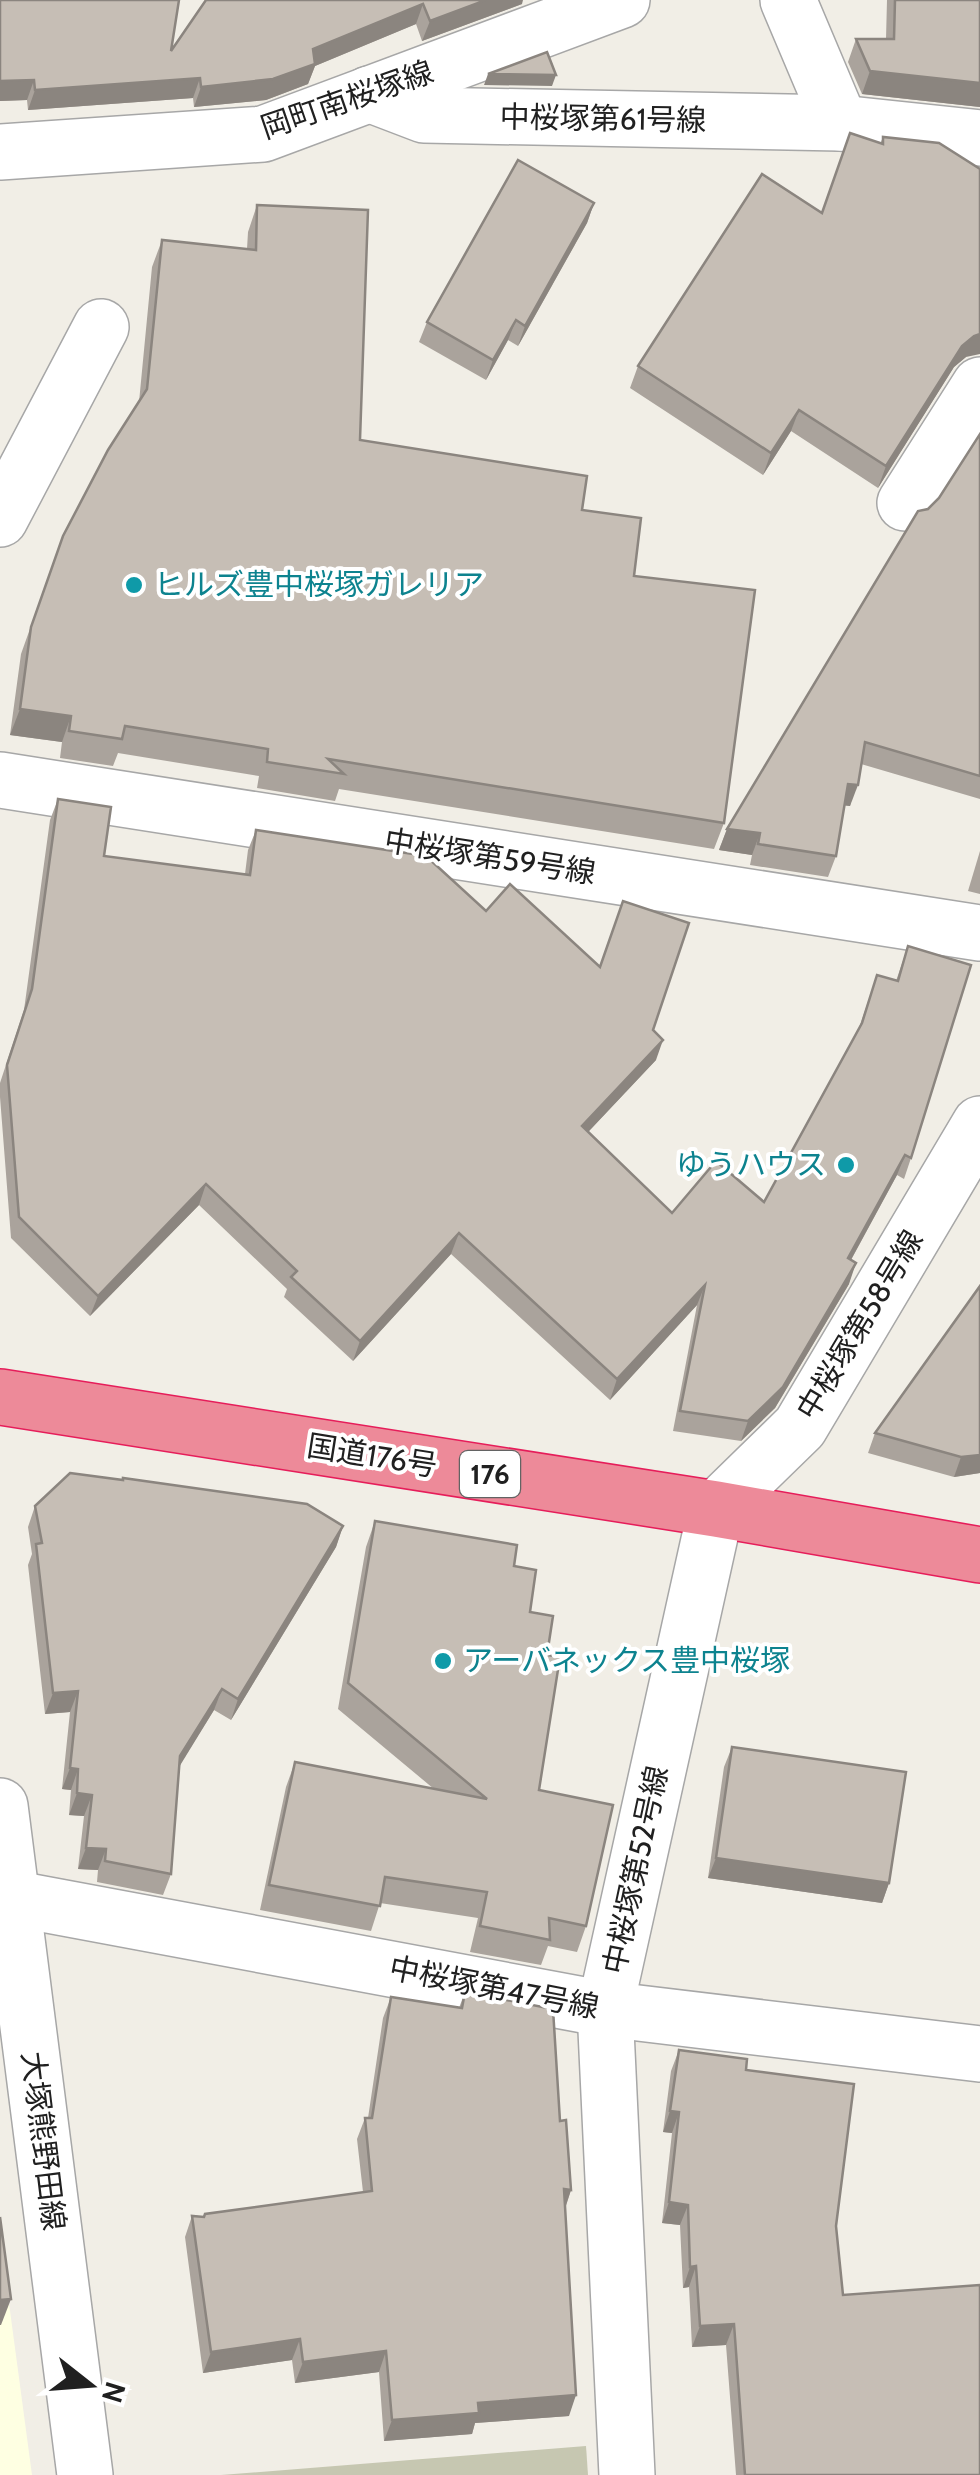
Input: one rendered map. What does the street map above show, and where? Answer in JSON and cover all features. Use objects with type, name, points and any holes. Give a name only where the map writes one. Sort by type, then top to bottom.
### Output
[{"type":"highway","name":"国道176号","points":[[0,1397],[716,1509],[980,1555]]},
{"type":"street","points":[[788,0],[840,123]]},
{"type":"street","name":"岡町南桜塚線","points":[[0,152],[263,134],[611,2]]},
{"type":"street","name":"中桜塚第61号線","points":[[369,94],[424,116],[840,123],[980,138]]},
{"type":"street","points":[[0,519],[101,327]]},
{"type":"street","points":[[905,503],[980,384]]},
{"type":"street","name":"中桜塚第59号線","points":[[0,780],[980,934]]},
{"type":"street","name":"中桜塚第58号線","points":[[716,1509],[800,1427],[980,1124]]},
{"type":"street","name":"中桜塚第52号線","points":[[627,2475],[605,2009],[716,1509]]},
{"type":"street","name":"大塚熊野田線","points":[[0,1806],[6,1897],[86,2475]]},
{"type":"street","name":"中桜塚第47号線","points":[[6,1897],[605,2009],[980,2054]]},
{"type":"shaded area","points":[[0,2236],[32,2475],[0,2475]]},
{"type":"shaded area","points":[[586,2446],[588,2475],[221,2475]]},
{"type":"building","points":[[0,0],[179,0],[171,51],[206,0],[486,0],[430,21],[423,4],[313,49],[315,64],[273,79],[201,87],[200,78],[35,90],[34,80],[0,81]]},
{"type":"building","points":[[895,0],[980,0],[980,83],[870,71],[856,39],[894,39]]},
{"type":"building","points":[[547,52],[556,75],[488,74]]},
{"type":"building","points":[[850,133],[883,144],[883,137],[939,143],[980,169],[980,334],[962,346],[886,466],[799,410],[771,453],[638,366],[762,174],[822,213]]},
{"type":"building","points":[[518,160],[594,203],[525,326],[516,320],[493,360],[427,322]]},
{"type":"building","points":[[257,205],[368,210],[360,440],[587,476],[582,510],[641,518],[634,576],[755,590],[724,823],[328,759],[344,774],[267,762],[268,749],[125,726],[122,739],[69,731],[71,716],[20,709],[31,627],[63,536],[108,450],[147,389],[162,240],[256,250]]},
{"type":"building","points":[[980,434],[980,776],[865,742],[858,785],[848,784],[836,856],[758,844],[760,833],[727,829],[918,511],[928,509],[939,498]]},
{"type":"building","points":[[58,799],[111,807],[104,856],[250,875],[256,830],[426,856],[486,911],[510,884],[600,967],[623,901],[689,923],[653,1030],[663,1040],[582,1126],[672,1213],[716,1161],[764,1202],[862,1023],[877,975],[898,981],[908,946],[971,965],[911,1158],[905,1155],[848,1258],[856,1263],[783,1387],[748,1421],[680,1411],[705,1285],[617,1379],[459,1233],[360,1341],[291,1277],[297,1271],[206,1184],[98,1296],[19,1217],[7,1065],[32,989]]},
{"type":"building","points":[[980,1286],[980,1455],[961,1457],[875,1433]]},
{"type":"building","points":[[70,1473],[307,1504],[343,1526],[238,1699],[222,1689],[180,1756],[171,1874],[105,1861],[106,1849],[86,1848],[92,1795],[77,1793],[78,1769],[70,1768],[78,1691],[53,1693],[36,1544],[42,1543],[35,1506]]},
{"type":"building","points":[[375,1521],[517,1545],[514,1566],[536,1570],[530,1612],[553,1616],[547,1655],[560,1657],[539,1790],[613,1805],[586,1926],[549,1918],[550,1940],[480,1926],[487,1892],[385,1877],[380,1906],[269,1885],[295,1762],[487,1799],[348,1683]]},
{"type":"building","points":[[732,1747],[906,1772],[889,1883],[716,1858]]},
{"type":"building","points":[[465,1992],[553,2009],[560,2121],[566,2120],[571,2190],[564,2189],[576,2395],[478,2403],[479,2413],[392,2420],[386,2351],[303,2362],[300,2339],[211,2352],[192,2216],[372,2191],[365,2118],[372,2118],[391,1997],[462,2008]]},
{"type":"building","points":[[679,2050],[747,2059],[746,2070],[854,2084],[836,2226],[843,2295],[980,2285],[980,2475],[745,2475],[734,2324],[700,2326],[696,2266],[690,2267],[688,2205],[669,2202],[679,2112],[670,2111]]},
{"type":"building","points":[[0,2217],[11,2299],[0,2300]]},
{"type":"place","name":"ヒルズ豊中桜塚ガレリア","points":[[134,585]]},
{"type":"place","name":"ゆうハウス","points":[[846,1165]]},
{"type":"place","name":"アーバネックス豊中桜塚","points":[[443,1661]]}]
